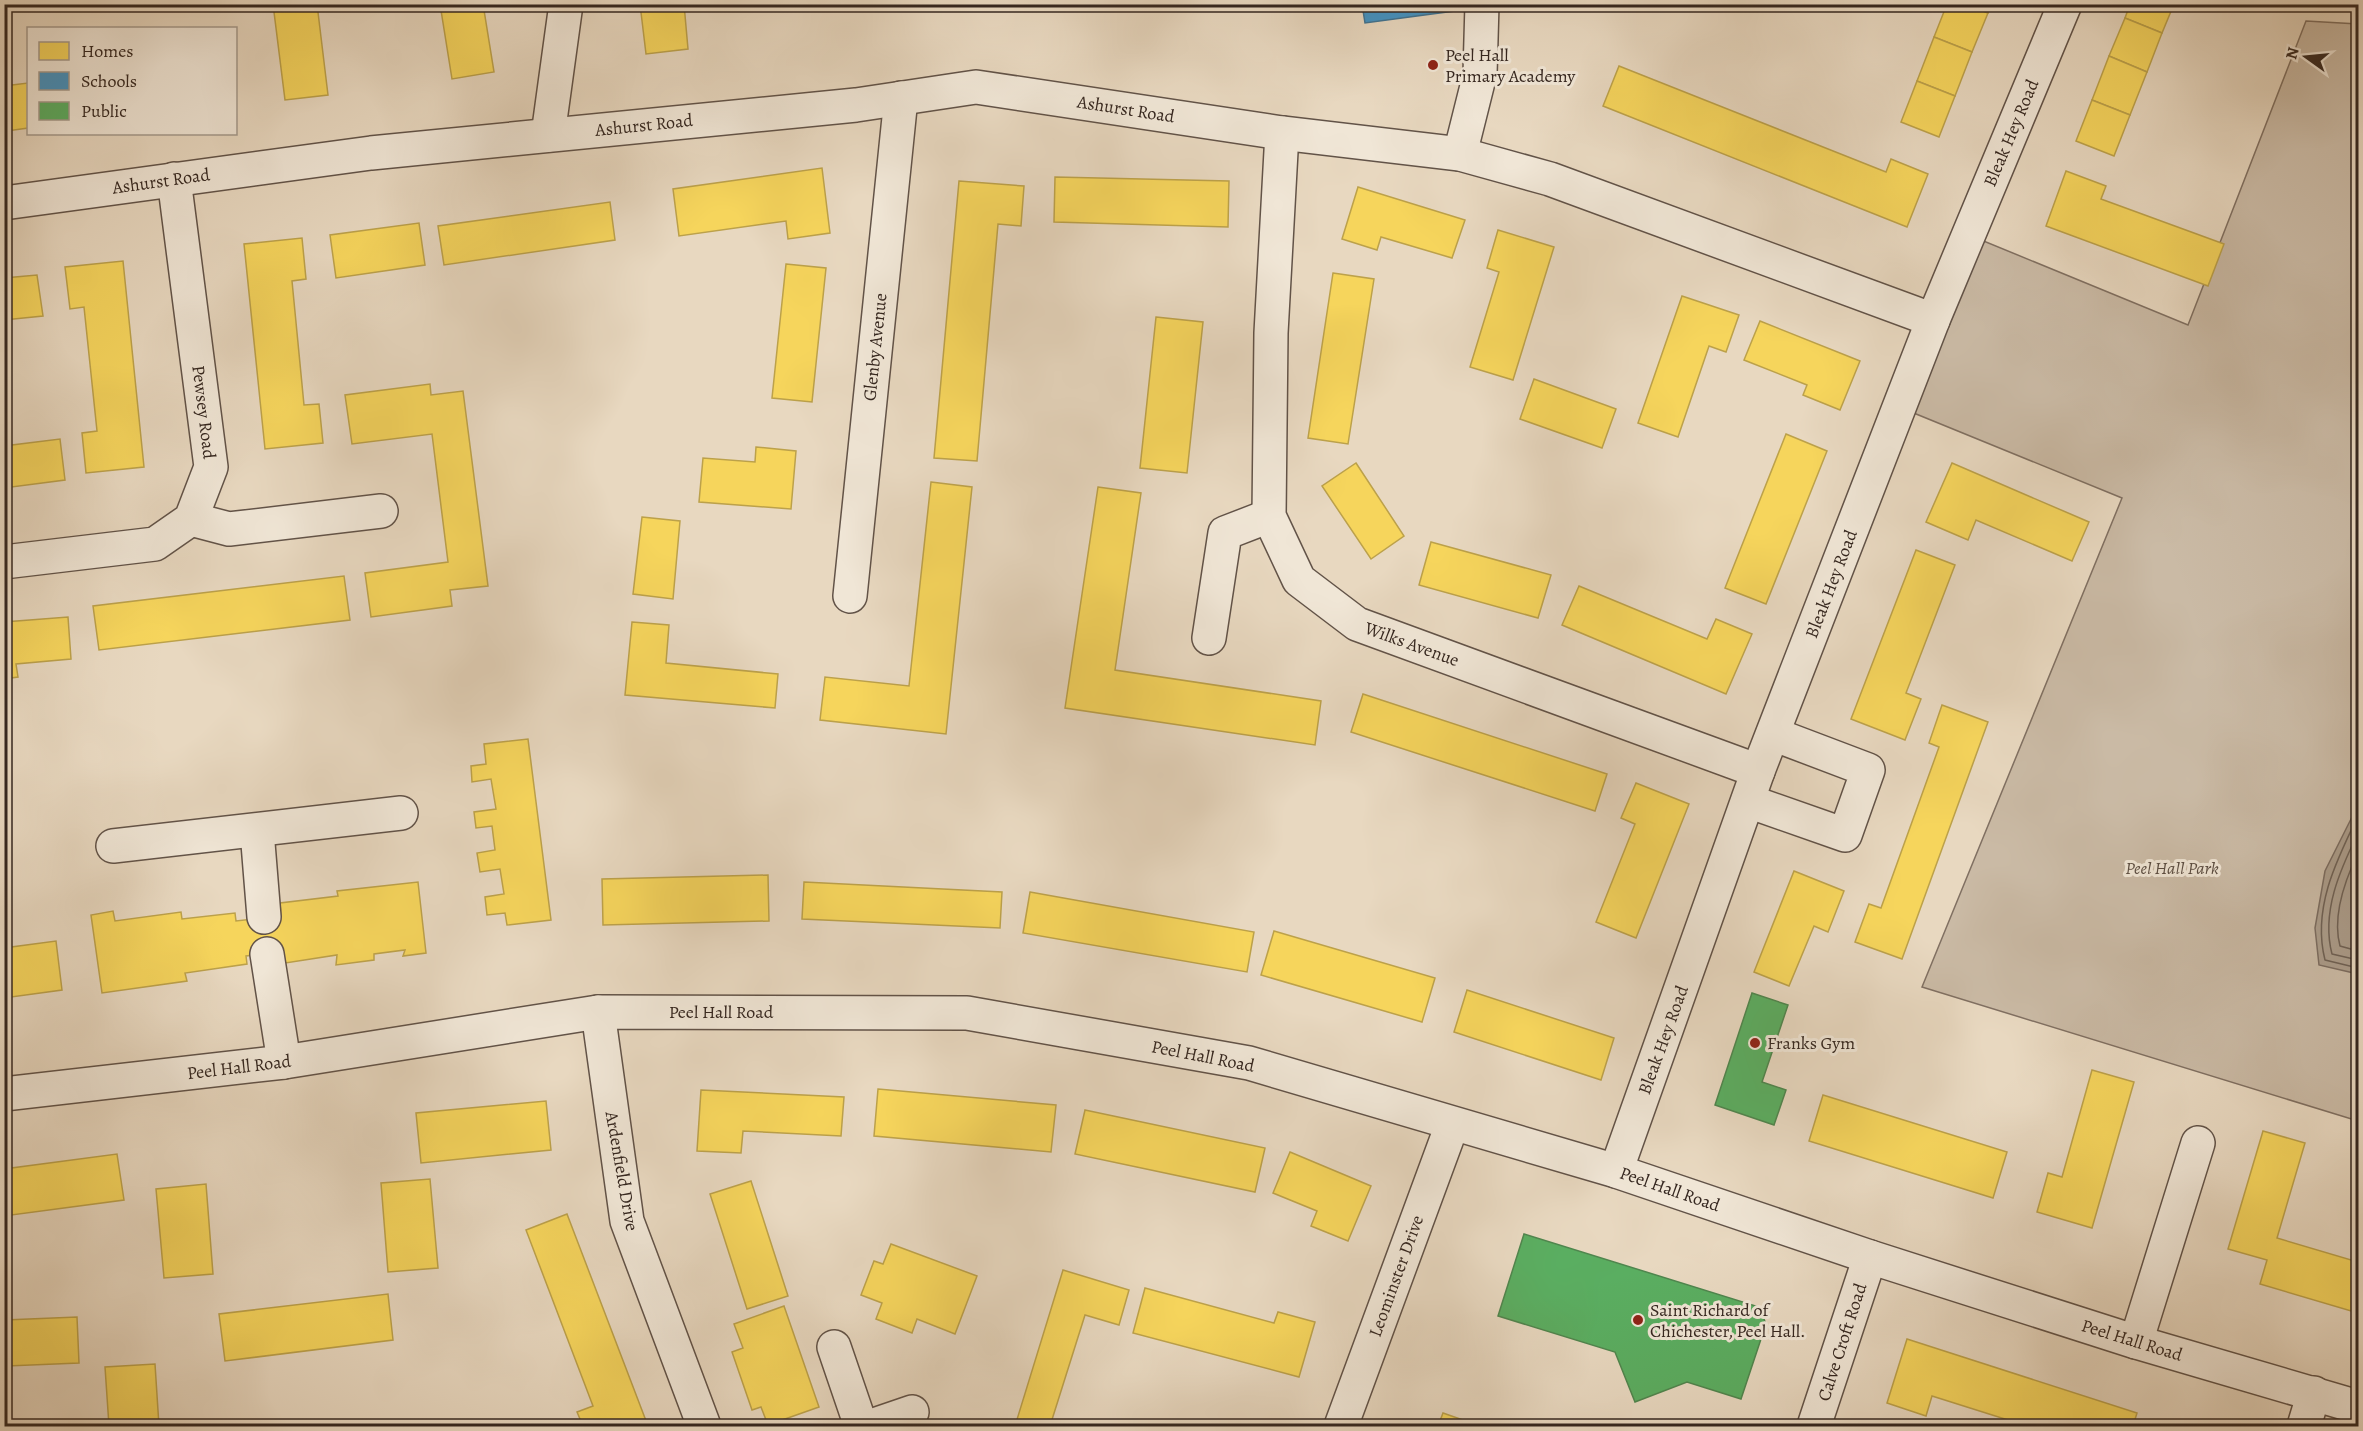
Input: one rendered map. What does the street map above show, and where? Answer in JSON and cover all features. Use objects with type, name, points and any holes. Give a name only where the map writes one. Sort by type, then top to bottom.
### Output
[{"type":"street","points":[[548,135],[567,4]]},
{"type":"street","points":[[1460,154],[1480,74],[1482,4]]},
{"type":"street","name":"Bleak Hey Road","points":[[1616,1171],[1773,734],[1933,320],[2065,4]]},
{"type":"street","name":"Ashurst Road","points":[[4,203],[371,153],[856,105],[976,87],[1282,133],[1460,154],[1550,179],[1933,320]]},
{"type":"street","name":"Glenby Avenue","points":[[850,596],[901,98]]},
{"type":"street","name":"Wilks Avenue","points":[[1282,133],[1271,333],[1269,516],[1299,580],[1357,624],[1753,786],[1845,835],[1868,770],[1773,734]]},
{"type":"street","name":"Pewsey Road","points":[[174,179],[211,467],[191,519]]},
{"type":"street","points":[[4,562],[155,544],[191,519],[229,529],[381,511]]},
{"type":"street","points":[[1209,638],[1225,532],[1269,516]]},
{"type":"street","points":[[113,846],[401,813]]},
{"type":"street","points":[[257,831],[264,917]]},
{"type":"street","points":[[267,954],[284,1062]]},
{"type":"street","name":"Peel Hall Road","points":[[4,1094],[284,1062],[598,1011],[967,1012],[1249,1063],[1452,1125],[1616,1171],[1870,1257],[2136,1342],[2358,1407]]},
{"type":"street","name":"Ardenfield Drive","points":[[598,1011],[627,1221],[704,1426]]},
{"type":"street","name":"Leominster Drive","points":[[1341,1426],[1452,1125]]},
{"type":"street","points":[[2136,1342],[2198,1143]]},
{"type":"street","name":"Calve Croft Road","points":[[1814,1426],[1870,1257]]},
{"type":"street","points":[[834,1347],[861,1426]]},
{"type":"street","points":[[2304,1426],[2314,1393]]},
{"type":"street","points":[[871,1426],[912,1413]]},
{"type":"green space","name":"Peel Hall Park","points":[[2306,21],[2358,24],[2358,1121],[1922,987],[2122,498],[1899,407],[1969,235],[2188,325]]},
{"type":"water","points":[[2358,805],[2358,974],[2319,965],[2315,928],[2325,871]]},
{"type":"building: Homes","points":[[273,4],[317,4],[328,95],[285,100]]},
{"type":"building: Homes","points":[[440,4],[483,4],[494,72],[452,79]]},
{"type":"building: Homes","points":[[640,4],[684,4],[688,49],[646,54]]},
{"type":"building: Homes","points":[[1947,4],[1966,4],[1988,13],[1972,52],[1934,37]]},
{"type":"building: Homes","points":[[1966,4],[1991,4],[1988,13]]},
{"type":"building: Homes","points":[[2130,4],[2174,4],[2162,33],[2125,18]]},
{"type":"building: Homes","points":[[2125,18],[2162,33],[2147,72],[2109,56]]},
{"type":"building: Homes","points":[[1934,37],[1972,52],[1955,96],[1917,81]]},
{"type":"building: Homes","points":[[2109,56],[2147,72],[2130,115],[2092,100]]},
{"type":"building: Homes","points":[[1619,66],[1886,172],[1891,159],[1928,174],[1907,227],[1603,106]]},
{"type":"building: Homes","points":[[1917,81],[1955,96],[1939,137],[1901,122]]},
{"type":"building: Homes","points":[[27,83],[27,128],[7,131],[4,86]]},
{"type":"building: Homes","points":[[2092,100],[2130,115],[2114,156],[2076,141]]},
{"type":"building: Homes","points":[[822,168],[830,233],[788,239],[786,221],[679,236],[673,189]]},
{"type":"building: Homes","points":[[2066,171],[2106,186],[2101,199],[2224,244],[2208,286],[2046,226]]},
{"type":"building: Homes","points":[[1055,177],[1229,181],[1228,227],[1054,222]]},
{"type":"building: Homes","points":[[959,181],[1024,186],[1021,226],[998,224],[977,461],[934,458]]},
{"type":"building: Homes","points":[[1358,187],[1465,220],[1452,258],[1381,237],[1377,250],[1342,239]]},
{"type":"building: Homes","points":[[610,202],[615,240],[444,265],[438,226]]},
{"type":"building: Homes","points":[[419,223],[425,265],[336,278],[330,235]]},
{"type":"building: Homes","points":[[1498,230],[1554,247],[1513,380],[1470,367],[1499,272],[1487,268]]},
{"type":"building: Homes","points":[[302,238],[306,279],[292,281],[304,405],[319,404],[323,443],[265,449],[244,244]]},
{"type":"building: Homes","points":[[123,261],[144,467],[86,473],[82,433],[97,431],[84,307],[70,309],[65,267]]},
{"type":"building: Homes","points":[[786,264],[826,268],[812,402],[772,398]]},
{"type":"building: Homes","points":[[1333,273],[1374,279],[1348,444],[1308,438]]},
{"type":"building: Homes","points":[[37,275],[43,316],[4,320],[4,278]]},
{"type":"building: Homes","points":[[1682,296],[1739,315],[1726,352],[1709,346],[1678,437],[1638,423]]},
{"type":"building: Homes","points":[[1156,317],[1203,322],[1187,473],[1140,468]]},
{"type":"building: Homes","points":[[1760,321],[1860,361],[1840,410],[1803,395],[1807,385],[1744,360]]},
{"type":"building: Homes","points":[[1534,379],[1616,409],[1602,448],[1520,419]]},
{"type":"building: Homes","points":[[430,384],[431,395],[463,391],[488,586],[450,590],[452,606],[371,617],[365,573],[448,562],[432,434],[352,444],[345,395]]},
{"type":"building: Homes","points":[[1786,434],[1827,451],[1766,604],[1725,588]]},
{"type":"building: Homes","points":[[60,439],[65,480],[4,488],[4,446]]},
{"type":"building: Homes","points":[[756,447],[796,451],[791,509],[699,502],[703,458],[755,462]]},
{"type":"building: Homes","points":[[1356,463],[1404,536],[1371,559],[1322,486]]},
{"type":"building: Homes","points":[[1952,463],[2089,522],[2072,561],[1976,520],[1968,540],[1926,522]]},
{"type":"building: Homes","points":[[931,482],[972,487],[946,734],[820,720],[825,677],[909,686]]},
{"type":"building: Homes","points":[[1098,487],[1141,493],[1115,670],[1321,701],[1315,745],[1065,708]]},
{"type":"building: Homes","points":[[642,517],[680,521],[673,599],[633,594]]},
{"type":"building: Homes","points":[[1431,542],[1551,575],[1538,618],[1419,585]]},
{"type":"building: Homes","points":[[1916,550],[1955,565],[1906,693],[1921,699],[1905,740],[1851,719]]},
{"type":"building: Homes","points":[[344,576],[350,620],[99,650],[93,606]]},
{"type":"building: Homes","points":[[1579,586],[1707,639],[1716,619],[1752,634],[1726,694],[1562,625]]},
{"type":"building: Homes","points":[[68,617],[71,659],[16,664],[18,677],[4,679],[4,622]]},
{"type":"building: Homes","points":[[632,622],[669,625],[666,663],[778,674],[775,708],[625,695]]},
{"type":"building: Homes","points":[[1363,694],[1607,774],[1595,811],[1351,732]]},
{"type":"building: Homes","points":[[1942,705],[1988,722],[1902,959],[1855,942],[1869,904],[1881,908],[1939,747],[1929,743]]},
{"type":"building: Homes","points":[[528,739],[551,920],[507,925],[505,913],[487,915],[485,897],[504,894],[500,869],[480,872],[477,853],[495,850],[492,826],[476,828],[474,812],[496,809],[491,779],[472,782],[471,766],[486,764],[484,744]]},
{"type":"building: Homes","points":[[1636,783],[1689,804],[1636,938],[1596,922],[1635,824],[1621,818]]},
{"type":"building: Homes","points":[[1794,871],[1844,891],[1828,932],[1814,926],[1789,986],[1754,972]]},
{"type":"building: Homes","points":[[768,875],[769,921],[603,925],[602,879]]},
{"type":"building: Homes","points":[[418,882],[426,953],[403,956],[405,950],[374,954],[374,960],[336,965],[337,955],[279,964],[277,952],[246,956],[247,964],[185,973],[187,981],[102,993],[91,915],[113,911],[115,921],[181,912],[182,919],[235,913],[236,921],[281,916],[280,903],[338,896],[337,891]]},
{"type":"building: Homes","points":[[804,882],[1002,892],[1000,928],[802,919]]},
{"type":"building: Homes","points":[[1030,892],[1254,932],[1247,972],[1023,933]]},
{"type":"building: Homes","points":[[1274,931],[1435,978],[1422,1022],[1261,975]]},
{"type":"building: Homes","points":[[56,941],[62,990],[4,998],[4,948]]},
{"type":"building: Homes","points":[[1467,990],[1614,1038],[1601,1080],[1454,1032]]},
{"type":"building: Homes","points":[[2092,1070],[2134,1082],[2092,1228],[2037,1212],[2048,1173],[2062,1177]]},
{"type":"building: Homes","points":[[878,1089],[1056,1105],[1051,1152],[874,1136]]},
{"type":"building: Homes","points":[[701,1090],[844,1097],[841,1136],[743,1131],[741,1153],[697,1151]]},
{"type":"building: Homes","points":[[1823,1095],[2007,1152],[1993,1198],[1809,1141]]},
{"type":"building: Homes","points":[[546,1101],[551,1150],[421,1163],[416,1113]]},
{"type":"building: Homes","points":[[1085,1110],[1265,1148],[1255,1192],[1075,1154]]},
{"type":"building: Homes","points":[[2263,1131],[2305,1143],[2277,1238],[2358,1262],[2358,1313],[2260,1284],[2267,1260],[2228,1249]]},
{"type":"building: Homes","points":[[1290,1152],[1371,1186],[1348,1241],[1311,1226],[1317,1211],[1273,1193]]},
{"type":"building: Homes","points":[[117,1154],[124,1200],[4,1216],[4,1169]]},
{"type":"building: Homes","points":[[430,1179],[438,1268],[388,1272],[381,1183]]},
{"type":"building: Homes","points":[[751,1181],[788,1296],[747,1309],[710,1194]]},
{"type":"building: Homes","points":[[206,1184],[213,1274],[164,1278],[156,1189]]},
{"type":"building: Homes","points":[[567,1214],[648,1426],[583,1426],[577,1412],[593,1406],[526,1230]]},
{"type":"building: Homes","points":[[891,1244],[977,1276],[955,1334],[917,1319],[912,1333],[876,1319],[882,1303],[861,1295],[874,1261],[883,1264]]},
{"type":"building: Homes","points":[[1063,1270],[1129,1290],[1119,1325],[1085,1315],[1050,1426],[1015,1426]]},
{"type":"building: Homes","points":[[1145,1288],[1274,1323],[1278,1312],[1315,1322],[1299,1377],[1133,1333]]},
{"type":"building: Homes","points":[[388,1294],[393,1340],[225,1361],[219,1314]]},
{"type":"building: Homes","points":[[784,1306],[819,1407],[768,1425],[761,1407],[752,1410],[732,1352],[743,1348],[734,1324]]},
{"type":"building: Homes","points":[[77,1317],[79,1363],[7,1366],[5,1320]]},
{"type":"building: Homes","points":[[1907,1339],[2137,1413],[2133,1426],[2027,1426],[1932,1396],[1926,1416],[1887,1403]]},
{"type":"building: Homes","points":[[155,1364],[159,1426],[109,1426],[105,1367]]},
{"type":"building: Homes","points":[[1443,1413],[1480,1426],[1438,1426]]},
{"type":"building: Schools","points":[[1362,4],[1453,4],[1454,11],[1365,23]]},
{"type":"building: Public","name":"Franks Gym","points":[[1752,993],[1788,1005],[1762,1082],[1786,1090],[1774,1125],[1715,1105]]},
{"type":"building: Public","name":"Saint Richard of Chichester, Peel Hall.","points":[[1524,1234],[1759,1307],[1766,1324],[1741,1399],[1687,1382],[1635,1402],[1615,1352],[1498,1316]]},
{"type":"place","name":"Peel Hall Primary Academy","points":[[1433,65]]},
{"type":"place","name":"Franks Gym","points":[[1755,1043]]},
{"type":"place","name":"Saint Richard of Chichester, Peel Hall.","points":[[1638,1320]]}]
